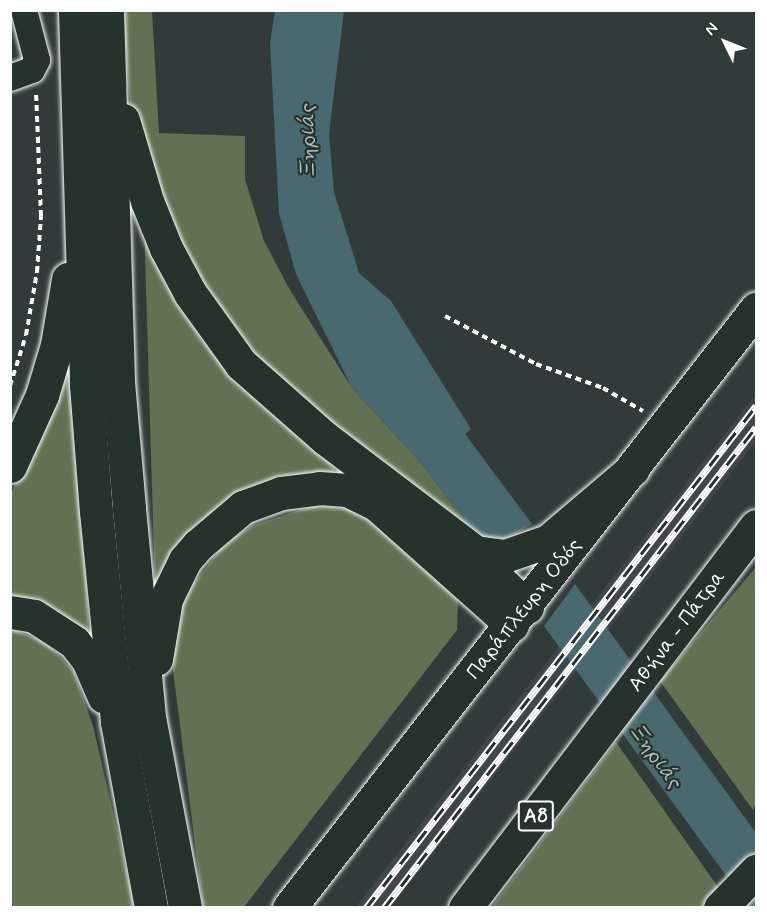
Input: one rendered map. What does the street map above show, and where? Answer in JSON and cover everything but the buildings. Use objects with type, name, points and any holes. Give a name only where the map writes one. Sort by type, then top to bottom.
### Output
[{"type":"main road","points":[[75,10],[86,385],[113,687],[131,804],[151,908]]},
{"type":"main road","points":[[107,10],[118,382],[144,679],[162,796],[184,908]]},
{"type":"main road","points":[[111,10],[122,113],[132,156],[166,249],[213,328],[277,399],[456,539],[475,552],[491,556],[525,551],[568,527],[633,470]]},
{"type":"main road","points":[[10,466],[42,395],[67,295],[78,91]]},
{"type":"main road","name":"Παράπλευρη Οδός","points":[[289,908],[633,470],[756,309]]},
{"type":"main road","points":[[162,796],[156,665],[160,619],[185,560],[211,531],[243,507],[302,489],[332,488],[360,494],[519,616]]},
{"type":"main road","name":"Αθήνα - Πάτρα","points":[[465,908],[756,526]]},
{"type":"main road","points":[[456,539],[519,616]]},
{"type":"main road","points":[[10,612],[34,616],[55,627],[88,660],[100,683],[131,804]]},
{"type":"main road","points":[[720,908],[756,871]]},
{"type":"main road","points":[[747,908],[756,880]]},
{"type":"lane","points":[[21,74],[37,60],[36,46],[24,10]]},
{"type":"path","points":[[10,386],[26,335],[42,216],[36,84],[21,74]]},
{"type":"path","points":[[445,316],[536,364],[603,388],[665,427]]},
{"type":"shaded area","points":[[756,394],[756,441],[693,522],[391,907],[355,908]]},
{"type":"green space","points":[[122,11],[152,11],[159,133],[245,136],[245,179],[264,241],[290,290],[352,388],[422,464],[478,538],[336,431],[253,355],[227,324],[178,243],[131,111]]},
{"type":"green space","points":[[144,221],[335,465],[334,475],[292,477],[155,587]]},
{"type":"green space","points":[[76,331],[89,638],[65,616],[44,604],[11,597],[11,493],[37,436]]},
{"type":"green space","points":[[316,505],[353,509],[379,519],[449,580],[458,603],[457,630],[244,907],[203,907],[172,662],[183,598],[224,544],[253,525]]},
{"type":"green space","points":[[756,567],[756,802],[753,810],[660,681]]},
{"type":"green space","points":[[10,628],[47,643],[74,672],[93,726],[135,907],[11,907]]},
{"type":"green space","points":[[616,742],[720,890],[701,907],[491,908]]},
{"type":"water","name":"Ξηριάς","points":[[275,11],[344,11],[329,134],[334,192],[359,273],[391,301],[471,429],[465,434],[532,524],[509,538],[478,538],[422,464],[352,388],[296,274],[279,213],[270,43]]},
{"type":"water","name":"Ξηριάς","points":[[575,584],[756,833],[756,907],[749,907],[544,626]]},
{"type":"railway","points":[[366,908],[756,406]]},
{"type":"railway","points":[[384,908],[756,427]]}]
